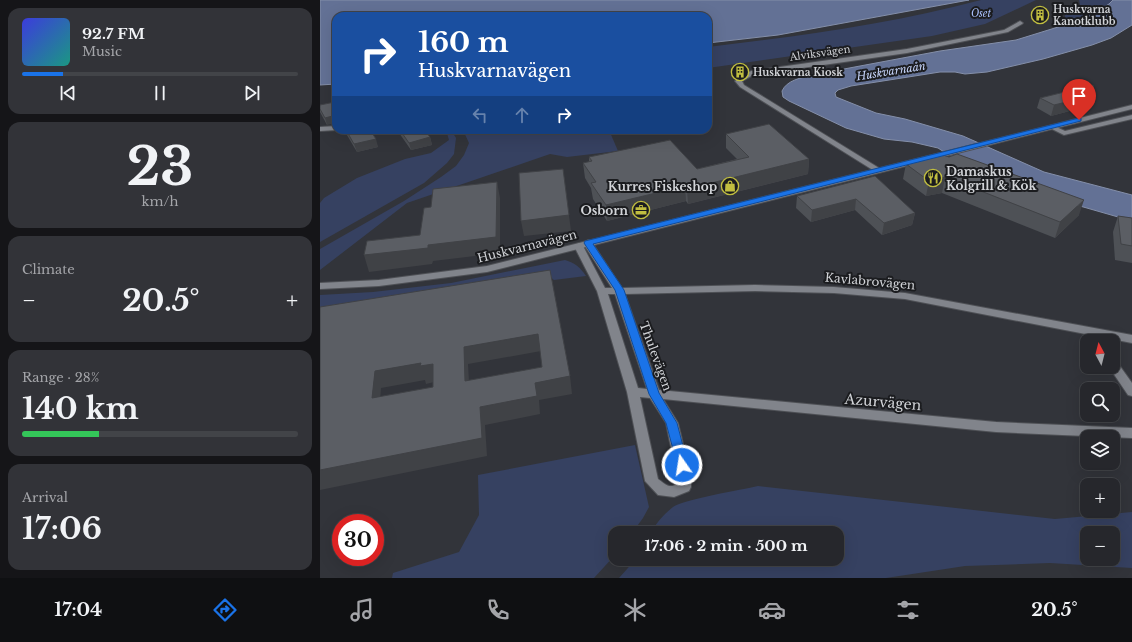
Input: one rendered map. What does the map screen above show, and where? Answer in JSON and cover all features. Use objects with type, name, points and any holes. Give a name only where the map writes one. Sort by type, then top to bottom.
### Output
[{"type":"street","name":"Alviksvägen","points":[[876,170],[742,86],[738,81],[751,73],[907,50],[1006,31],[1020,23]]},
{"type":"street","name":"Huskvarnavägen","points":[[320,286],[379,283],[487,269],[1132,106]]},
{"type":"street","points":[[1052,127],[1064,133],[1132,118]]},
{"type":"street","points":[[320,129],[332,128]]},
{"type":"street","name":"Thulevägen","points":[[584,244],[619,290],[654,394],[672,423],[684,477],[684,487],[674,492],[663,491],[652,481],[633,392],[602,292],[584,244]]},
{"type":"street","name":"Kavlabrovägen","points":[[602,292],[619,290],[755,288],[834,290],[905,296],[1080,334]]},
{"type":"street","name":"Kavlabrovägen","points":[[1120,338],[1132,339]]},
{"type":"street","points":[[1119,374],[1132,392]]},
{"type":"street","name":"Azurvägen","points":[[633,392],[996,427],[1132,433]]},
{"type":"green space","name":"Oset","points":[[981,0],[1036,0],[985,24],[932,36],[712,67],[712,46],[811,34],[880,23]]},
{"type":"green space","points":[[1079,0],[1113,0],[1100,11],[1074,23],[1065,19],[1065,15],[1068,10],[1080,5]]},
{"type":"green space","points":[[447,134],[454,134],[456,138],[454,154],[447,163],[424,183],[320,242],[320,203],[324,198],[357,178],[405,159],[431,153],[449,140]]},
{"type":"green space","points":[[465,134],[611,134],[618,151],[567,157],[550,154],[407,203],[320,270],[320,249],[404,201],[441,177],[456,166],[464,155],[469,143]]},
{"type":"green space","points":[[565,260],[572,262],[582,270],[586,276],[554,280],[545,273],[320,310],[320,295],[373,292],[451,283]]},
{"type":"green space","points":[[635,445],[649,507],[637,526],[608,526],[608,563],[594,578],[392,578],[393,573],[459,552],[479,515],[478,475]]},
{"type":"green space","points":[[758,486],[1055,519],[1080,517],[1080,518],[1120,518],[1120,513],[1132,512],[1132,568],[1099,566],[1120,566],[1120,526],[1080,526],[1080,565],[1050,563],[965,566],[886,578],[619,578],[630,566],[844,566],[844,526],[655,526],[673,507],[701,498]]},
{"type":"water","points":[[320,0],[969,0],[778,35],[712,43],[712,12],[332,12],[332,84],[320,85]]},
{"type":"water","name":"Huskvarnaån","points":[[1113,0],[1132,0],[1132,25],[1111,38],[1092,45],[1043,59],[987,72],[965,74],[940,72],[851,86],[838,90],[835,93],[836,97],[876,113],[905,119],[963,136],[1044,172],[1132,195],[1132,221],[1059,200],[967,167],[938,148],[912,142],[884,139],[846,128],[783,97],[782,91],[784,87],[799,78],[940,51],[1016,40],[1084,19]]},
{"type":"building","points":[[1093,85],[1095,95],[1054,105],[1040,98]]},
{"type":"building","points":[[332,103],[332,116],[325,118],[320,109],[320,105]]},
{"type":"building","points":[[769,124],[809,159],[687,189],[685,186],[606,205],[591,183],[596,182],[583,163],[592,161],[589,157],[670,140],[697,169],[749,157],[726,134]]},
{"type":"building","points":[[348,134],[373,134],[376,139],[354,144]]},
{"type":"building","points":[[403,134],[427,134],[430,137],[409,143]]},
{"type":"building","points":[[957,154],[1084,200],[1060,222],[945,177],[929,181],[906,164],[943,155],[949,157]]},
{"type":"building","points":[[563,169],[569,215],[521,221],[519,173]]},
{"type":"building","points":[[875,176],[915,213],[884,223],[856,199],[812,210],[797,196]]},
{"type":"building","points":[[497,182],[496,237],[428,245],[428,248],[364,255],[367,241],[420,235],[424,208],[431,207],[433,189]]},
{"type":"building","points":[[1118,216],[1132,218],[1132,246],[1121,244]]},
{"type":"building","points":[[550,270],[570,376],[535,383],[537,396],[480,407],[482,438],[320,470],[320,307]],"holes":[[[538,334],[542,367],[465,381],[464,347]],[[421,363],[420,366],[433,364],[433,387],[372,398],[375,371]]]},
{"type":"place","name":"Huskvarna Kanotklubb","points":[[1040,15]]},
{"type":"place","name":"Huskvarna Kiosk","points":[[740,72]]},
{"type":"place","name":"Damaskus Kolgrill & Kök","points":[[933,178]]},
{"type":"place","name":"Kurres Fiskeshop","points":[[730,186]]},
{"type":"place","name":"Osborn","points":[[641,210]]},
{"type":"route","points":[[682,465],[672,423],[654,394],[619,290],[588,243],[693,218],[876,170],[946,154],[1079,120]]}]
